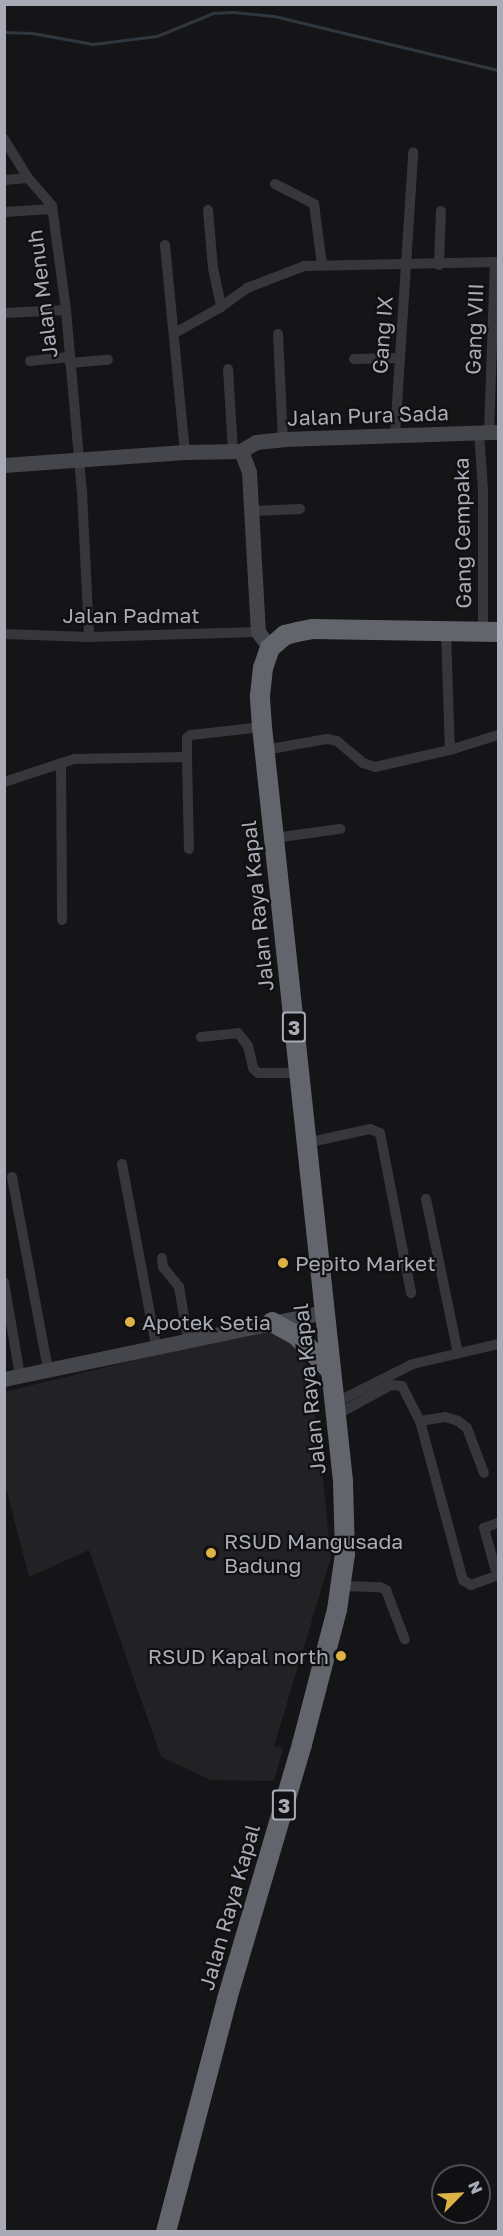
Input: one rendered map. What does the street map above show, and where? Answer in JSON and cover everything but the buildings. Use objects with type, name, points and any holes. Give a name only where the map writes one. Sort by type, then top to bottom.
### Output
[{"type":"highway","points":[[264,640],[312,629],[491,632]]},
{"type":"highway","name":"Jalan Raya Kapal","points":[[166,2232],[227,1999],[302,1744],[342,1586],[345,1522],[336,1409],[263,739],[261,679],[264,640]]},
{"type":"highway","points":[[272,1322],[297,1336],[331,1371]]},
{"type":"street","name":"Jalan Menuh","points":[[4,139],[28,178],[51,203],[66,310],[86,543],[89,637]]},
{"type":"street","name":"Gang IX","points":[[394,431],[413,153]]},
{"type":"street","points":[[4,180],[28,178]]},
{"type":"street","points":[[275,184],[314,204],[322,265]]},
{"type":"street","points":[[4,212],[52,209]]},
{"type":"street","points":[[208,210],[213,268],[221,307]]},
{"type":"street","points":[[439,265],[441,211]]},
{"type":"street","points":[[165,245],[185,452]]},
{"type":"street","points":[[175,333],[264,279],[304,266],[406,266],[496,262]]},
{"type":"street","name":"Gang VIII","points":[[488,436],[496,262]]},
{"type":"street","points":[[4,313],[66,310]]},
{"type":"street","points":[[278,334],[283,439]]},
{"type":"street","points":[[354,359],[398,358]]},
{"type":"street","points":[[30,361],[108,360]]},
{"type":"street","points":[[228,369],[237,451],[249,472],[264,640]]},
{"type":"street","name":"Gang IX","points":[[394,431],[401,379]]},
{"type":"street","name":"Jalan Pura Sada","points":[[4,465],[185,452],[237,451],[256,442],[394,431],[488,436]]},
{"type":"street","name":"Gang Cempaka","points":[[486,480],[488,436]]},
{"type":"street","name":"Gang Cempaka","points":[[488,436],[483,491],[491,632]]},
{"type":"street","points":[[252,511],[300,509]]},
{"type":"street","points":[[446,632],[449,746]]},
{"type":"street","name":"Jalan Padmat","points":[[4,634],[264,640]]},
{"type":"street","points":[[189,849],[187,738],[191,735],[263,739],[327,739],[337,741],[363,763],[375,767],[498,735]]},
{"type":"street","points":[[4,782],[74,759],[187,754]]},
{"type":"street","points":[[61,763],[62,920]]},
{"type":"street","points":[[274,838],[340,829]]},
{"type":"street","points":[[201,1037],[238,1033],[248,1046],[253,1068],[258,1073],[299,1072]]},
{"type":"street","points":[[306,1143],[369,1129],[378,1131],[411,1293]]},
{"type":"street","points":[[122,1164],[156,1346]]},
{"type":"street","points":[[12,1177],[48,1370]]},
{"type":"street","points":[[426,1199],[458,1353]]},
{"type":"street","points":[[162,1258],[163,1267],[179,1287],[188,1339]]},
{"type":"street","points":[[4,1282],[20,1376]]},
{"type":"street","points":[[4,1379],[325,1312]]},
{"type":"street","points":[[336,1409],[413,1364],[498,1344]]},
{"type":"street","points":[[336,1409],[397,1384],[402,1386],[420,1421],[463,1580],[471,1585],[498,1575],[494,1547],[484,1528],[498,1523]]},
{"type":"street","points":[[420,1421],[445,1417],[458,1421],[466,1428],[484,1473]]},
{"type":"street","points":[[342,1586],[380,1587],[386,1590],[405,1640]]},
{"type":"shaded area","name":"RSUD Mangusada Badung","points":[[269,1327],[284,1333],[304,1357],[318,1431],[331,1557],[274,1746],[283,1748],[274,1781],[211,1780],[161,1757],[89,1550],[29,1577],[5,1484],[4,1392]]},
{"type":"waterway","points":[[4,32],[32,33],[93,44],[157,36],[213,13],[233,12],[274,16],[498,70]]},
{"type":"place","name":"Pepito Market","points":[[283,1263]]},
{"type":"place","name":"Apotek Setia","points":[[130,1322]]},
{"type":"place","name":"RSUD Mangusada Badung","points":[[211,1553]]},
{"type":"place","name":"RSUD Kapal north","points":[[341,1656]]}]
